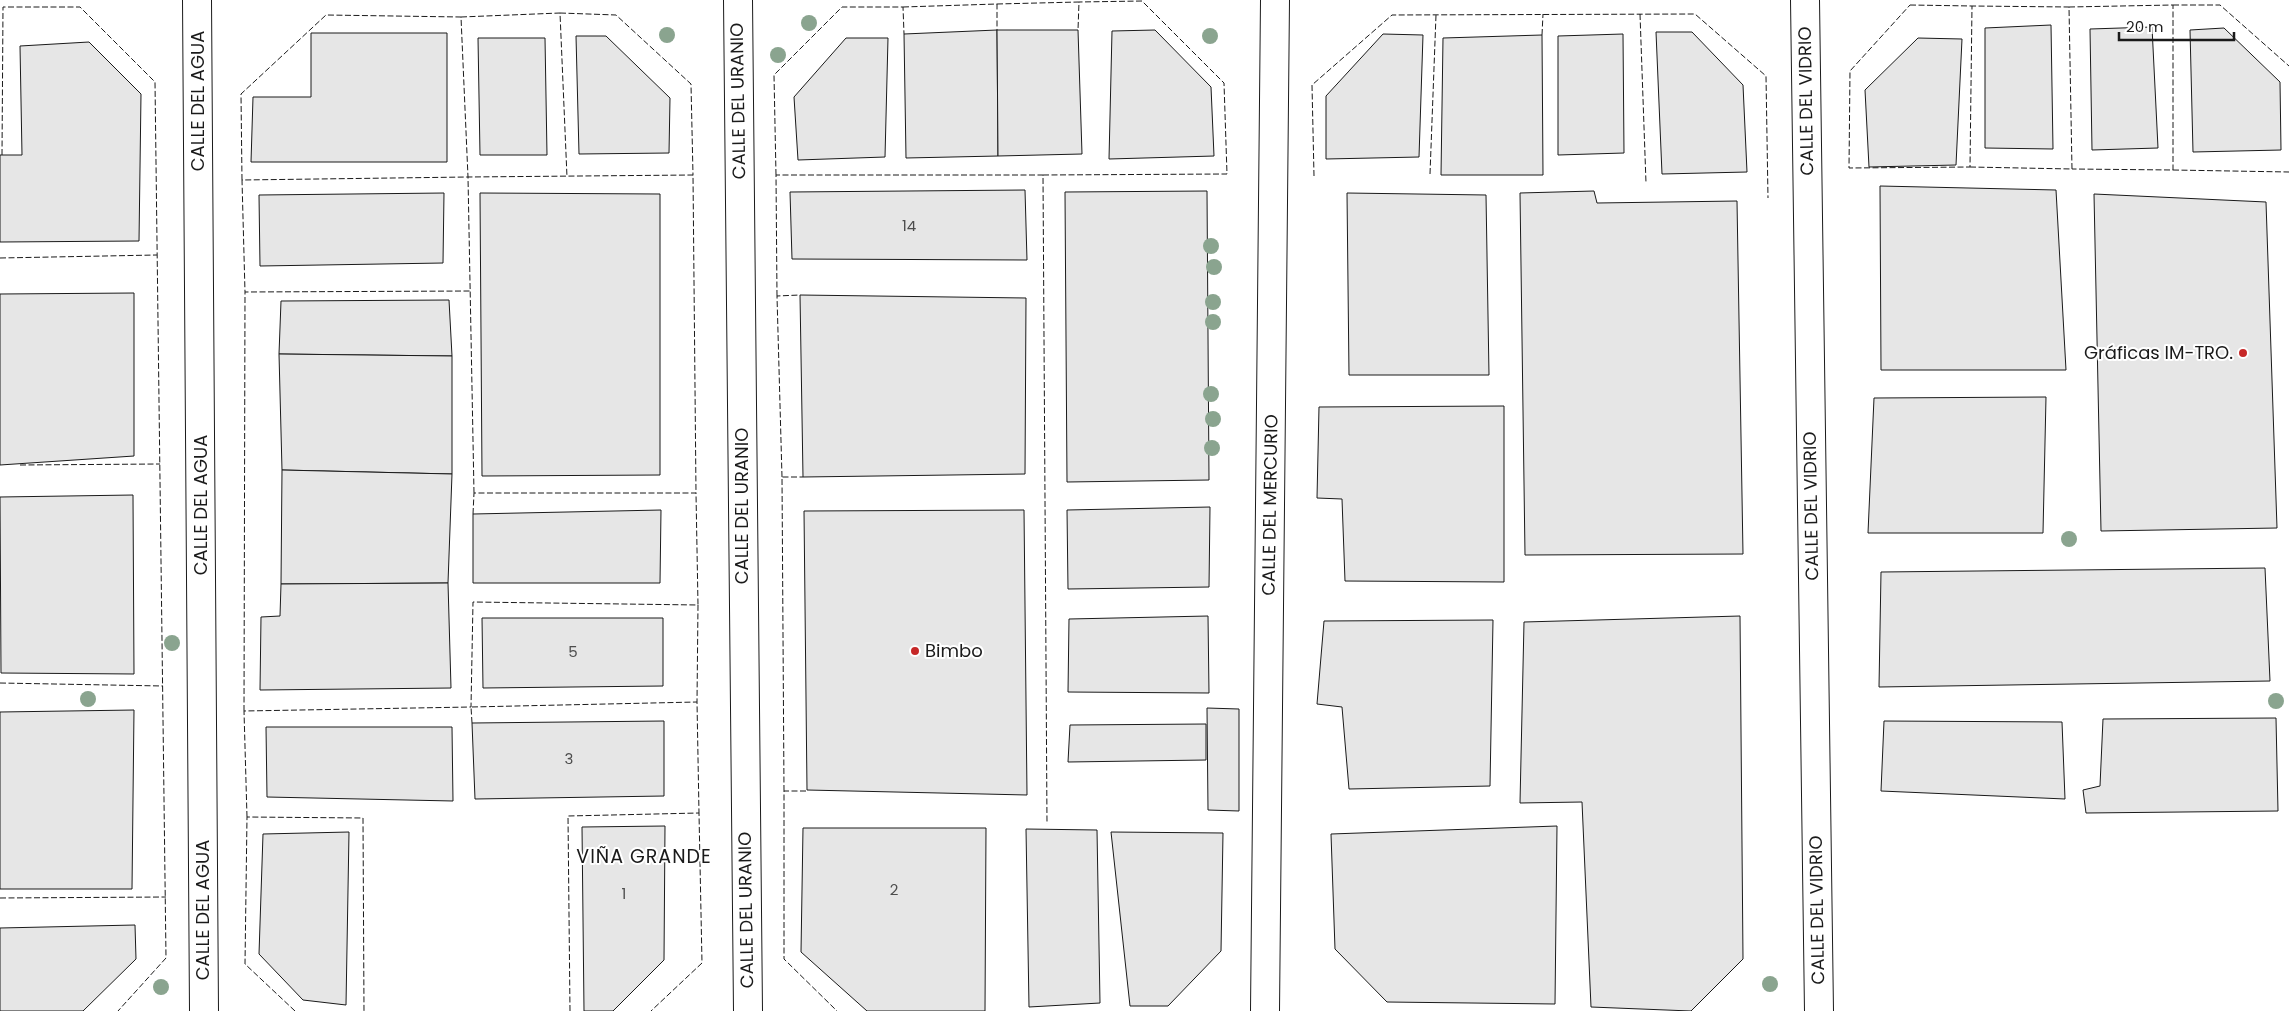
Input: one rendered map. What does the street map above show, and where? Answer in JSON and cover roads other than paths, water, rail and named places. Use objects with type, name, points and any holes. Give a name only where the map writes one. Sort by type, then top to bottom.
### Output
[{"type":"street","name":"CALLE DEL AGUA","points":[[197,0],[204,1011]]},
{"type":"street","name":"CALLE DEL URANIO","points":[[738,0],[748,1011]]},
{"type":"street","name":"CALLE DEL MERCURIO","points":[[1265,1011],[1276,0]]},
{"type":"street","name":"CALLE DEL VIDRIO","points":[[1805,0],[1819,1011]]},
{"type":"place","name":"Gráficas IM-TRO.","points":[[2243,353]]},
{"type":"place","name":"Bimbo","points":[[915,651]]},
{"type":"district","name":"VIÑA GRANDE","points":[[644,856]]}]
